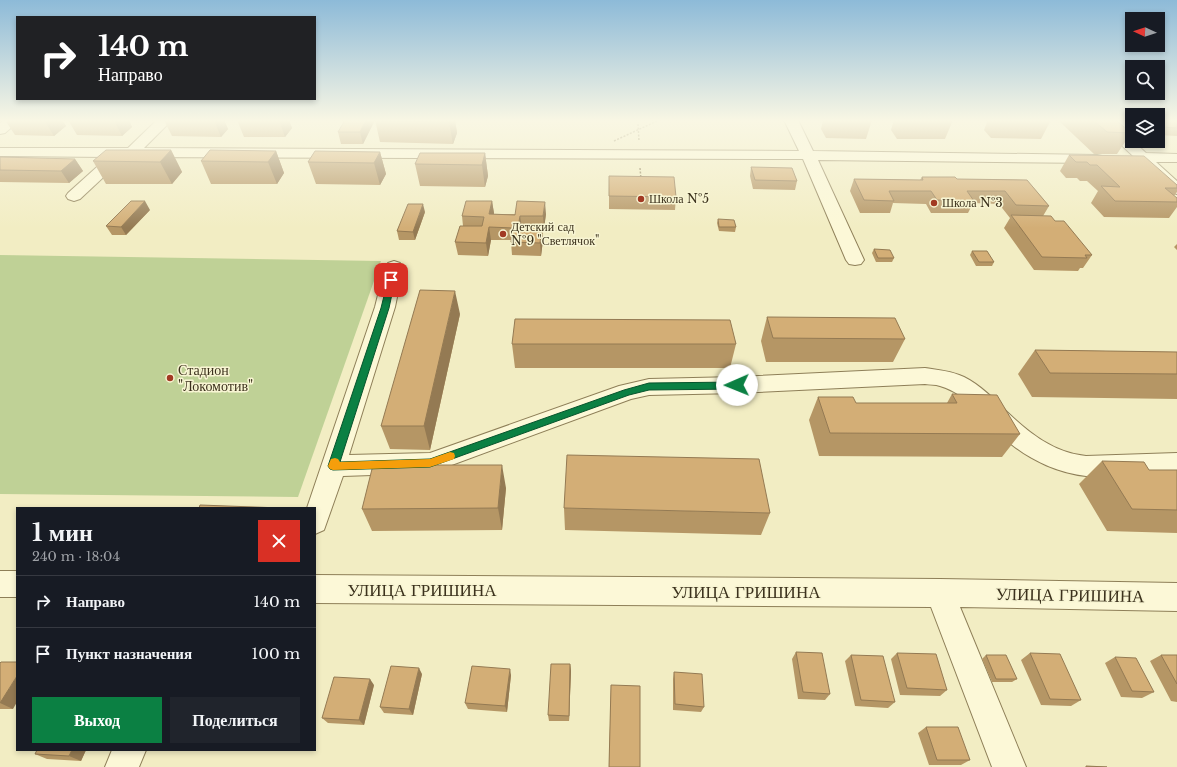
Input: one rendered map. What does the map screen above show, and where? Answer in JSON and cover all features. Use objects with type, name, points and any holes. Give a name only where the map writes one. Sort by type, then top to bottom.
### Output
[{"type":"street","points":[[74,196],[123,156]]},
{"type":"street","points":[[808,156],[856,260]]},
{"type":"street","points":[[891,156],[1118,160],[1177,158]]},
{"type":"street","points":[[1141,156],[1177,189]]},
{"type":"street","points":[[316,519],[385,308],[394,267]]},
{"type":"street","points":[[333,466],[430,463],[627,392],[649,387],[737,385],[925,376],[943,378],[965,388],[980,400],[1015,435],[1032,447],[1062,461],[1085,466],[1177,463]]},
{"type":"street","points":[[0,584],[16,584]]},
{"type":"street","name":"УЛИЦА ГРИШИНА","points":[[316,589],[940,593],[1177,597]]},
{"type":"street","points":[[940,593],[1009,767]]},
{"type":"street","points":[[122,767],[129,751]]},
{"type":"green space","name":"Стадион \"Локомотив\"","points":[[0,255],[381,261],[298,497],[0,494]]},
{"type":"building","points":[[99,156],[166,156],[160,162],[93,161]]},
{"type":"building","points":[[205,156],[273,156],[268,162],[201,161]]},
{"type":"building","points":[[312,156],[378,156],[374,163],[308,162]]},
{"type":"building","points":[[419,156],[484,156],[482,165],[415,164]]},
{"type":"building","points":[[1070,156],[1144,156],[1177,185],[1177,188],[1165,188],[1177,198],[1177,202],[1115,201],[1101,186],[1120,187],[1097,165],[1090,165],[1087,162],[1076,162]]},
{"type":"building","points":[[0,157],[75,159],[61,171],[0,170]]},
{"type":"building","points":[[751,167],[792,168],[797,181],[755,180]]},
{"type":"building","points":[[609,176],[674,177],[676,197],[609,196]]},
{"type":"building","points":[[922,177],[1027,180],[1049,206],[1016,205],[1005,191],[967,191],[974,201],[937,200],[931,191],[889,191],[894,201],[864,200],[854,179],[923,180]]},
{"type":"building","points":[[131,201],[145,201],[121,227],[106,226]]},
{"type":"building","points":[[466,201],[492,201],[489,214],[515,215],[517,201],[545,202],[543,216],[520,216],[518,227],[542,227],[540,243],[511,242],[513,228],[489,227],[486,243],[455,242],[460,226],[482,226],[484,217],[462,216]]},
{"type":"building","points":[[408,204],[423,204],[413,232],[397,231]]},
{"type":"building","points":[[1011,215],[1051,216],[1055,221],[1064,221],[1092,255],[1085,255],[1087,258],[1042,257]]},
{"type":"building","points":[[718,219],[734,220],[736,227],[719,227]]},
{"type":"building","points":[[874,249],[890,250],[894,258],[878,258]]},
{"type":"building","points":[[972,251],[987,251],[994,262],[979,262]]},
{"type":"building","points":[[420,290],[455,291],[424,426],[381,426]]},
{"type":"building","points":[[767,317],[895,318],[905,339],[773,338]]},
{"type":"building","points":[[515,319],[730,320],[736,344],[512,344]]},
{"type":"building","points":[[1035,350],[1177,352],[1177,374],[1050,373]]},
{"type":"building","points":[[952,394],[997,395],[1020,434],[830,433],[818,397],[853,397],[856,403],[957,403]]},
{"type":"building","points":[[567,455],[759,459],[770,513],[564,508]]},
{"type":"building","points":[[1102,461],[1144,462],[1149,470],[1177,470],[1177,510],[1132,509]]},
{"type":"building","points":[[373,465],[502,465],[498,508],[362,509]]},
{"type":"building","points":[[200,505],[254,507],[199,507]]},
{"type":"building","points":[[796,652],[822,653],[830,694],[803,692]]},
{"type":"building","points":[[897,653],[936,654],[947,690],[907,688]]},
{"type":"building","points":[[1030,653],[1060,654],[1081,700],[1050,699]]},
{"type":"building","points":[[851,655],[883,656],[895,702],[861,700]]},
{"type":"building","points":[[986,655],[1006,655],[1017,679],[996,679]]},
{"type":"building","points":[[1161,655],[1177,655],[1177,684]]},
{"type":"building","points":[[1115,657],[1136,658],[1154,692],[1132,691]]},
{"type":"building","points":[[16,662],[16,678],[0,703],[0,663]]},
{"type":"building","points":[[551,664],[570,664],[569,716],[548,715]]},
{"type":"building","points":[[391,666],[419,668],[409,709],[380,707]]},
{"type":"building","points":[[472,666],[510,669],[505,706],[465,703]]},
{"type":"building","points":[[674,672],[702,674],[704,707],[675,704]]},
{"type":"building","points":[[334,677],[370,679],[359,720],[322,718]]},
{"type":"building","points":[[611,685],[640,686],[640,767],[609,767]]},
{"type":"building","points":[[926,727],[958,727],[970,760],[937,760]]},
{"type":"building","points":[[36,751],[72,751],[69,756],[35,754]]},
{"type":"building","points":[[1086,766],[1107,767],[1086,767]]},
{"type":"slow traffic","points":[[335,462],[333,466],[430,463],[450,456]]},
{"type":"place","name":"Школа №5","points":[[641,199]]},
{"type":"place","name":"Школа №3","points":[[934,203]]},
{"type":"place","name":"Детский сад №9 \"Светлячок\"","points":[[503,234]]},
{"type":"place","name":"Стадион \"Локомотив\"","points":[[170,378]]},
{"type":"route","points":[[391,280],[385,308],[333,466],[430,463],[627,392],[649,387],[737,385]]}]
